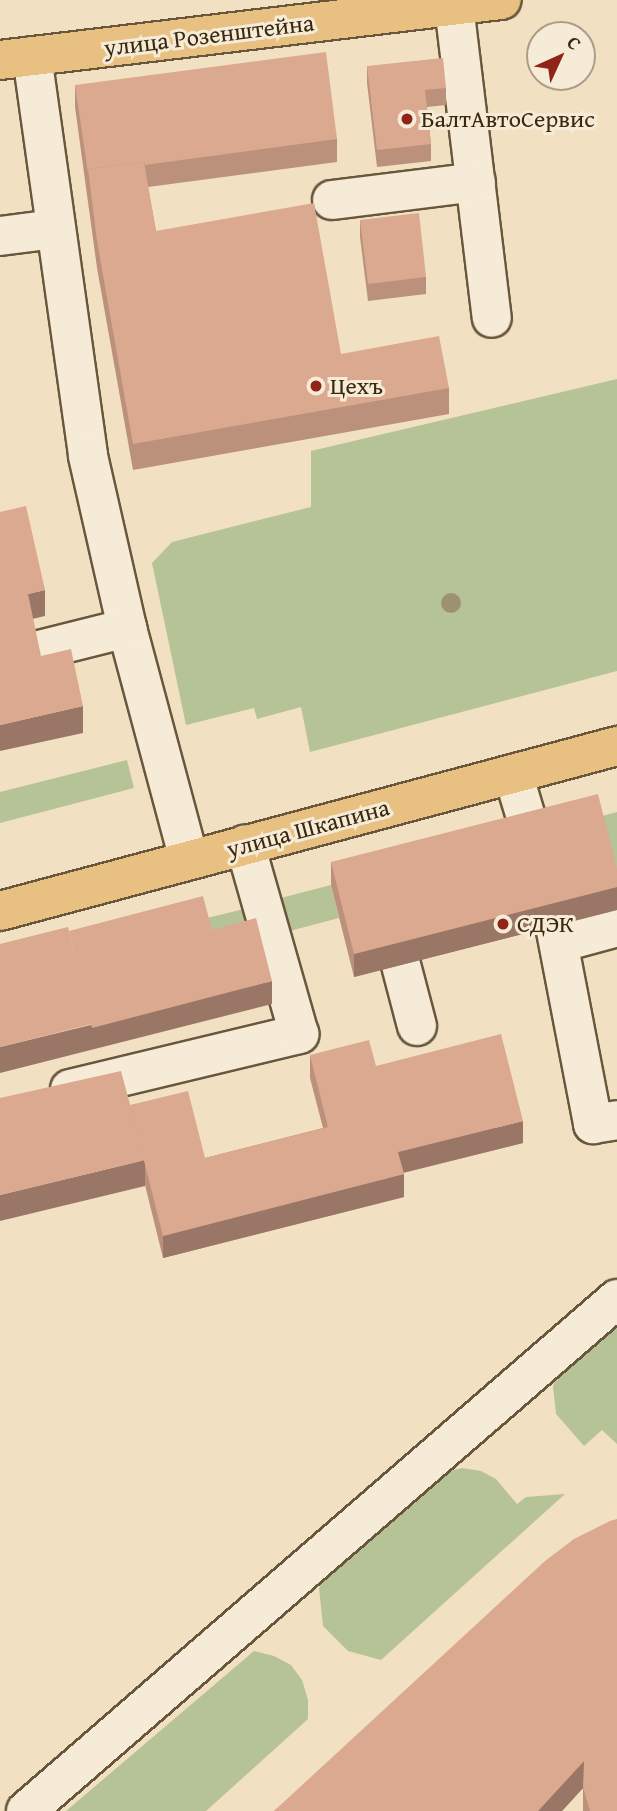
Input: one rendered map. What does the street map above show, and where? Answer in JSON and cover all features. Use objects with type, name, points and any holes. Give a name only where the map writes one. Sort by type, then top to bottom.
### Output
[{"type":"main road","name":"улица Розенштейна","points":[[16,58],[501,0]]},
{"type":"main road","name":"улица Шкапина","points":[[0,911],[617,746]]},
{"type":"lane","points":[[454,6],[492,318]]},
{"type":"lane","points":[[16,58],[54,229],[88,456],[127,628],[189,859]]},
{"type":"lane","points":[[332,200],[476,182]]},
{"type":"lane","points":[[0,236],[54,229]]},
{"type":"lane","points":[[35,651],[127,628]]},
{"type":"lane","points":[[513,774],[531,834]]},
{"type":"lane","points":[[38,1097],[299,1034],[245,845]]},
{"type":"lane","points":[[617,928],[557,934],[593,1125],[617,1119]]},
{"type":"lane","points":[[401,965],[416,1026]]},
{"type":"lane","points":[[26,1811],[617,1299]]},
{"type":"green space","points":[[617,379],[617,671],[310,752],[301,707],[257,719],[254,708],[186,725],[152,563],[172,542],[311,507],[311,451]]},
{"type":"green space","points":[[127,760],[134,788],[0,823],[0,792]]},
{"type":"green space","points":[[617,812],[617,892],[598,817]]},
{"type":"green space","points":[[331,885],[339,918],[282,933],[273,900]]},
{"type":"green space","points":[[248,908],[255,937],[212,952],[203,919]]},
{"type":"green space","points":[[617,1324],[617,1444],[602,1430],[584,1446],[556,1414],[553,1386],[559,1373]]},
{"type":"green space","points":[[462,1468],[481,1471],[496,1479],[517,1504],[526,1497],[565,1494],[381,1660],[348,1651],[323,1626],[319,1588],[327,1575],[442,1473]]},
{"type":"green space","points":[[254,1651],[274,1656],[291,1665],[302,1680],[308,1700],[308,1719],[206,1811],[66,1811]]},
{"type":"building","points":[[326,52],[337,139],[145,165],[144,162],[88,169],[88,173],[75,85]]},
{"type":"building","points":[[443,58],[446,88],[425,90],[431,144],[377,150],[367,66]]},
{"type":"building","points":[[144,162],[156,231],[314,203],[341,354],[439,336],[449,388],[133,444],[97,241],[88,169]]},
{"type":"building","points":[[419,213],[426,277],[368,284],[360,220]]},
{"type":"building","points":[[26,506],[45,590],[28,594],[41,656],[71,649],[83,706],[0,725],[0,512]]},
{"type":"building","points":[[598,794],[617,869],[617,887],[354,954],[331,862]]},
{"type":"building","points":[[203,896],[212,930],[256,918],[272,981],[92,1028],[69,931]]},
{"type":"building","points":[[68,927],[92,1024],[0,1047],[0,944]]},
{"type":"building","points":[[501,1034],[523,1121],[398,1152],[404,1174],[163,1236],[130,1105],[188,1091],[205,1158],[328,1127],[310,1055],[369,1040],[376,1066]]},
{"type":"building","points":[[121,1071],[145,1160],[0,1195],[0,1098]]},
{"type":"building","points":[[617,1519],[617,1811],[590,1811],[583,1787],[584,1761],[538,1811],[274,1811],[545,1561],[574,1539]]},
{"type":"place","name":"БалтАвтоСервис","points":[[407,119]]},
{"type":"place","name":"Цехъ","points":[[316,386]]},
{"type":"place","name":"СДЭК","points":[[503,924]]}]
